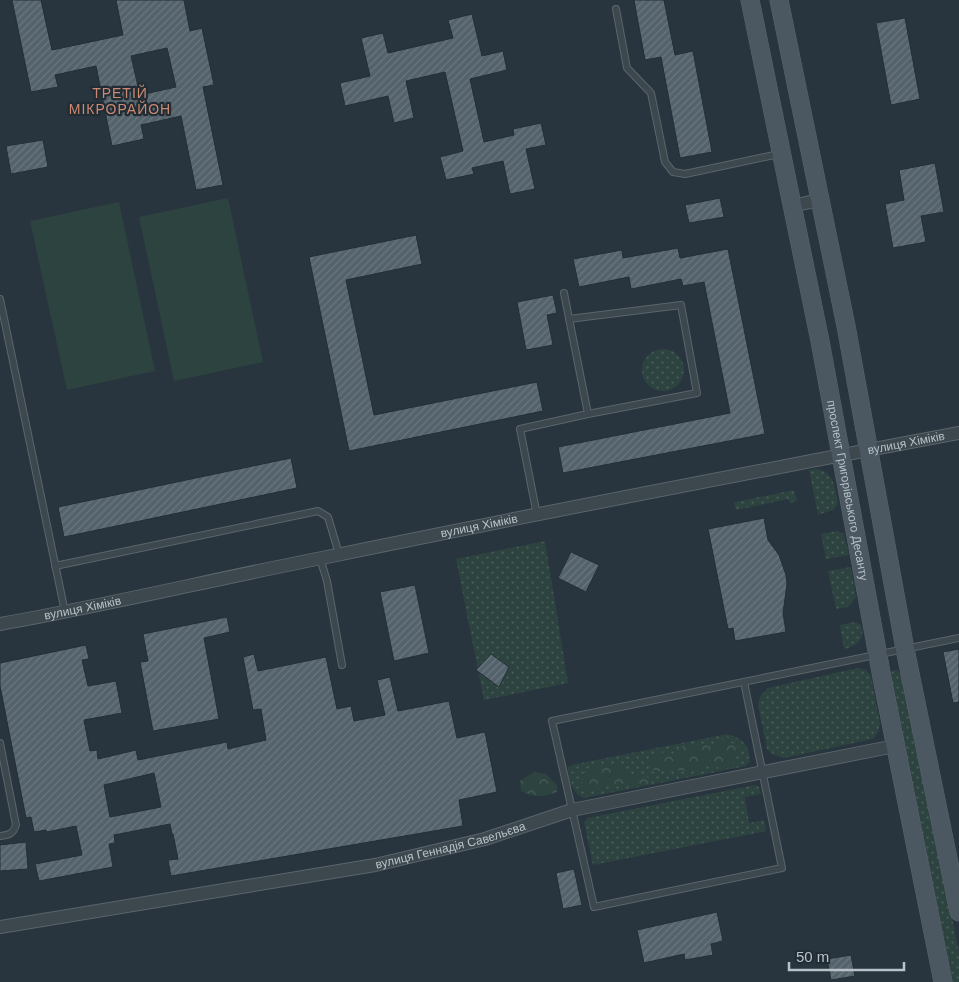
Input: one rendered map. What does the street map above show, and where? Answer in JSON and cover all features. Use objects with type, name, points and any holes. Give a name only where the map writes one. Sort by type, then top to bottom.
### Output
[{"type":"street","name":"проспект Григорівського Десанту","points":[[750,0],[780,154],[820,340],[895,746],[943,982]]},
{"type":"street","points":[[779,0],[846,326],[905,649],[959,912]]},
{"type":"street","points":[[792,206],[819,200]]},
{"type":"street","name":"вулиця Хіміків","points":[[0,624],[339,554],[801,462],[959,433]]},
{"type":"street","name":"вулиця Геннадія Савельєва","points":[[0,926],[375,865],[485,839],[572,810],[895,746]]},
{"type":"lane","points":[[616,9],[627,68],[651,93],[665,162],[673,172],[685,174],[780,154]]},
{"type":"lane","points":[[564,293],[588,414]]},
{"type":"lane","points":[[0,299],[65,612]]},
{"type":"lane","points":[[537,515],[520,429],[697,393],[681,305],[569,319]]},
{"type":"lane","points":[[55,566],[318,511],[328,517],[339,554]]},
{"type":"lane","points":[[320,558],[342,665]]},
{"type":"lane","points":[[744,682],[782,868],[594,907],[552,721],[959,638]]},
{"type":"lane","points":[[0,743],[16,825],[10,835],[0,836]]},
{"type":"green space","points":[[228,198],[263,362],[174,381],[139,217]]},
{"type":"green space","points":[[119,202],[155,371],[67,390],[30,221]]},
{"type":"green space","points":[[667,349],[675,352],[681,358],[684,370],[681,382],[675,388],[659,391],[651,388],[645,382],[642,366],[645,358],[651,352]]},
{"type":"green space","points":[[816,469],[827,473],[831,477],[838,504],[833,510],[818,515],[809,470]]},
{"type":"green space","points":[[794,490],[797,501],[790,503],[788,499],[736,510],[734,502]]},
{"type":"green space","points":[[837,531],[844,534],[849,555],[826,559],[821,534]]},
{"type":"green space","points":[[545,541],[568,683],[484,700],[456,559]]},
{"type":"green space","points":[[851,567],[856,597],[848,607],[836,609],[828,571]]},
{"type":"green space","points":[[855,622],[861,625],[861,638],[853,646],[844,649],[840,625]]},
{"type":"green space","points":[[858,668],[866,670],[871,676],[880,724],[878,732],[873,739],[784,758],[774,755],[767,749],[758,704],[761,695],[768,688]]},
{"type":"green space","points":[[897,670],[902,675],[959,952],[959,982],[952,982],[890,675],[892,671]]},
{"type":"green space","points":[[727,734],[741,740],[746,746],[750,761],[746,766],[583,798],[576,793],[570,781],[568,768],[571,765]]},
{"type":"green space","points":[[728,737],[731,743],[736,744],[740,749],[735,755],[733,765],[726,769],[706,765],[701,770],[657,771],[651,769],[648,763],[651,755],[660,752],[672,754],[681,747],[690,744],[710,746],[719,739]]},
{"type":"green space","points":[[615,764],[630,775],[644,775],[652,780],[650,784],[635,786],[622,782],[589,791],[583,787],[581,776],[588,768]]},
{"type":"green space","points":[[535,772],[546,774],[557,785],[557,792],[539,796],[521,791],[520,781]]},
{"type":"green space","points":[[755,785],[759,787],[761,794],[745,797],[749,823],[764,820],[766,831],[593,865],[584,822],[588,818]]},
{"type":"building","points":[[12,0],[41,0],[52,50],[123,35],[116,0],[184,0],[190,31],[202,28],[214,85],[203,87],[223,185],[196,190],[181,116],[141,125],[144,139],[112,146],[96,66],[55,75],[58,87],[31,92]],"holes":[[[167,48],[176,87],[140,95],[131,56]]]},
{"type":"building","points":[[634,0],[664,0],[675,55],[693,51],[712,152],[680,158],[661,57],[645,60]]},
{"type":"building","points":[[472,14],[482,56],[503,51],[507,70],[470,79],[484,142],[514,135],[513,129],[541,123],[546,145],[526,149],[535,189],[510,194],[503,161],[472,168],[474,174],[446,180],[440,157],[463,151],[445,72],[406,81],[414,118],[394,123],[388,96],[345,106],[340,83],[370,76],[361,38],[383,33],[388,53],[453,38],[448,20]]},
{"type":"building","points":[[905,18],[920,99],[891,105],[876,23]]},
{"type":"building","points":[[43,140],[48,167],[11,174],[6,146]]},
{"type":"building","points":[[935,163],[944,212],[921,216],[926,242],[893,248],[885,204],[904,200],[899,170]]},
{"type":"building","points":[[720,198],[724,217],[689,223],[685,205]]},
{"type":"building","points":[[416,235],[422,264],[346,280],[374,415],[537,382],[543,411],[349,451],[309,257]]},
{"type":"building","points":[[678,248],[680,258],[728,249],[765,434],[563,473],[558,447],[730,413],[704,282],[683,286],[681,279],[631,289],[629,277],[579,287],[573,259],[622,250],[623,258]]},
{"type":"building","points":[[553,295],[557,313],[547,315],[553,345],[526,350],[517,302]]},
{"type":"building","points":[[291,458],[297,488],[64,537],[58,507]]},
{"type":"building","points":[[764,518],[768,540],[779,555],[786,575],[787,584],[783,613],[786,632],[735,641],[733,628],[728,629],[708,529]]},
{"type":"building","points":[[571,552],[599,565],[586,592],[558,578]]},
{"type":"building","points":[[415,585],[429,653],[394,661],[380,592]]},
{"type":"building","points":[[227,617],[230,632],[204,638],[219,719],[153,731],[140,662],[148,661],[143,634]]},
{"type":"building","points":[[86,645],[89,659],[82,660],[88,686],[116,681],[122,713],[84,720],[90,751],[97,750],[98,759],[136,750],[138,760],[227,742],[228,749],[266,740],[261,709],[253,710],[243,657],[254,654],[258,671],[326,657],[337,709],[351,706],[354,721],[385,715],[377,680],[390,677],[398,711],[449,701],[457,738],[485,732],[497,792],[459,800],[463,826],[171,876],[168,860],[178,859],[170,824],[114,835],[115,843],[109,844],[113,867],[39,881],[35,864],[82,855],[76,826],[47,832],[46,830],[34,832],[31,817],[26,818],[0,686],[0,663]],"holes":[[[154,773],[161,807],[110,817],[104,785]]]},
{"type":"building","points":[[959,649],[959,702],[953,703],[943,652]]},
{"type":"building","points":[[491,654],[509,667],[499,687],[476,670]]},
{"type":"building","points":[[26,842],[28,869],[0,871],[0,845]]},
{"type":"building","points":[[574,869],[582,905],[563,909],[556,873]]},
{"type":"building","points":[[717,912],[723,941],[711,944],[713,955],[685,960],[684,954],[644,963],[637,930]]},
{"type":"building","points":[[851,955],[855,976],[831,980],[827,959]]},
{"type":"district","name":"ТРЕТІЙ МІКРОРАЙОН","points":[[120,102]]}]
